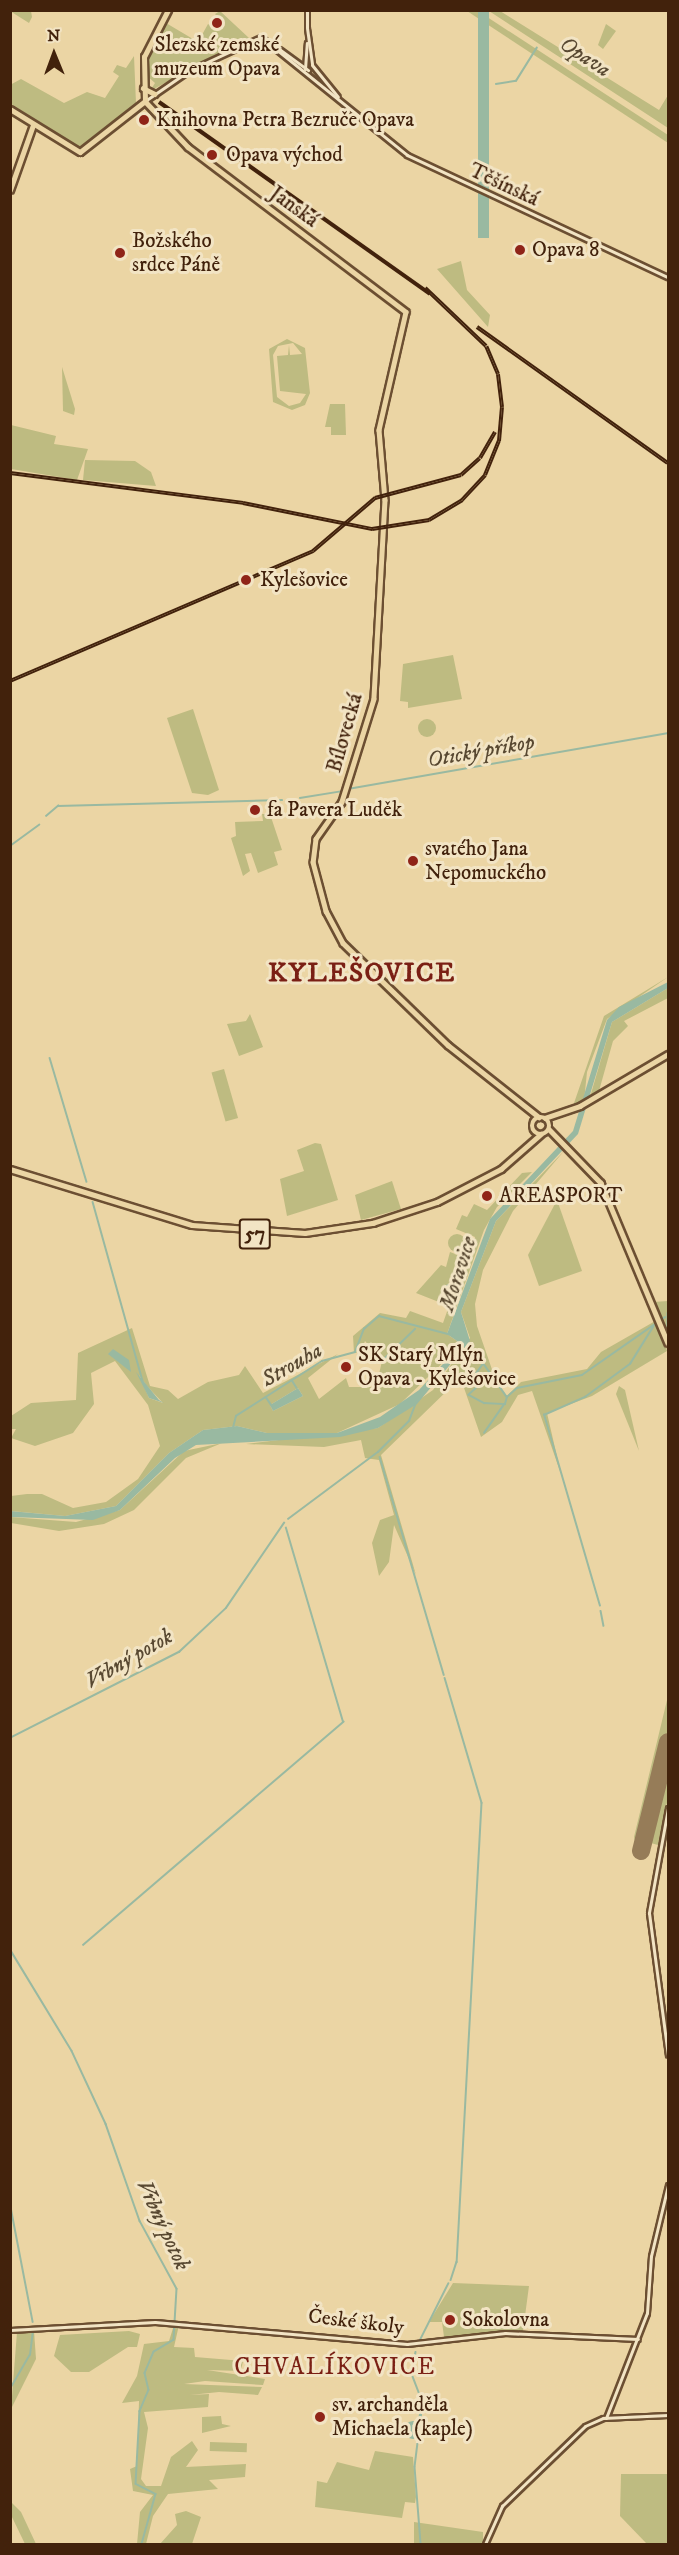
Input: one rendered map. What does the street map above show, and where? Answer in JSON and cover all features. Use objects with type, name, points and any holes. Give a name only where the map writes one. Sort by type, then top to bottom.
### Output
[{"type":"main road","points":[[10,109],[33,125],[82,152],[145,101],[143,88],[146,52],[168,10]]},
{"type":"main road","points":[[143,88],[154,94]]},
{"type":"main road","name":"Janská","points":[[145,101],[188,147],[400,304],[407,319],[401,343]]},
{"type":"main road","points":[[10,190],[33,125]]},
{"type":"main road","name":"Bílovecká","points":[[401,343],[379,430],[385,500],[375,696],[346,790],[313,852],[333,928],[403,1004],[527,1111],[542,1118]]},
{"type":"main road","name":"57","points":[[10,1169],[192,1225],[294,1234],[353,1228],[414,1212],[478,1182],[523,1152],[572,1110],[669,1054]]},
{"type":"main road","name":"57","points":[[532,1123],[572,1110]]},
{"type":"main road","name":"Bílovecká","points":[[527,1111],[534,1131]]},
{"type":"main road","points":[[542,1118],[546,1130],[576,1156],[603,1188],[669,1343]]},
{"type":"main road","points":[[534,1131],[546,1130]]},
{"type":"main road","name":"57","points":[[528,1146],[534,1131]]},
{"type":"street","points":[[305,68],[307,10]]},
{"type":"street","points":[[305,68],[311,62],[307,28]]},
{"type":"street","points":[[298,63],[305,59],[307,28]]},
{"type":"street","points":[[145,101],[190,70],[261,37],[305,68]]},
{"type":"street","points":[[273,46],[305,68]]},
{"type":"street","name":"Těšínská","points":[[311,62],[339,99]]},
{"type":"street","name":"Těšínská","points":[[305,68],[407,155],[669,277]]},
{"type":"street","points":[[669,1808],[650,1913],[669,2055]]},
{"type":"street","points":[[606,2418],[638,2339],[669,2185]]},
{"type":"street","name":"České školy","points":[[10,2330],[91,2321],[177,2323],[407,2344],[505,2333],[638,2339]]},
{"type":"street","points":[[485,2544],[492,2520],[506,2501],[580,2430],[606,2418],[669,2415]]},
{"type":"shaded area","points":[[10,11],[31,11],[32,17],[29,23]]},
{"type":"shaded area","points":[[220,11],[249,38],[150,91],[155,83],[146,75],[147,61],[166,23],[198,42],[208,24],[218,31],[225,25],[215,14]]},
{"type":"shaded area","points":[[467,11],[478,11],[668,135],[668,143]]},
{"type":"shaded area","points":[[478,11],[489,11],[489,238],[478,238]]},
{"type":"shaded area","points":[[489,11],[500,11],[659,110],[668,95],[668,128]]},
{"type":"shaded area","points":[[606,24],[616,31],[603,49],[598,45]]},
{"type":"shaded area","points":[[134,56],[136,103],[81,148],[11,104],[10,85],[21,79],[64,103],[87,92],[105,98],[119,76],[113,72],[117,65],[126,68]]},
{"type":"shaded area","points":[[461,261],[467,290],[490,315],[488,327],[437,269]]},
{"type":"shaded area","points":[[287,339],[305,348],[310,393],[305,405],[292,410],[273,402],[269,349]],"holes":[[[293,343],[302,354],[290,355],[289,345],[288,355],[277,356],[280,391],[306,394],[300,403],[289,406],[277,397],[273,355],[278,346]]]},
{"type":"shaded area","points":[[62,367],[75,409],[74,415],[63,411]]},
{"type":"shaded area","points":[[330,404],[345,404],[346,435],[331,435],[331,427],[325,427]]},
{"type":"shaded area","points":[[11,425],[56,436],[54,444],[88,449],[77,480],[11,469]]},
{"type":"shaded area","points":[[85,460],[135,461],[151,472],[156,486],[83,480]]},
{"type":"shaded area","points":[[453,655],[462,699],[408,708],[408,702],[400,701],[403,664]]},
{"type":"shaded area","points":[[193,709],[219,790],[208,795],[192,793],[167,718]]},
{"type":"shaded area","points":[[427,719],[433,722],[436,728],[433,734],[427,737],[421,734],[418,728],[421,722]]},
{"type":"shaded area","points":[[262,814],[270,814],[282,850],[274,852],[278,865],[258,873],[251,853],[245,854],[250,871],[243,876],[231,838],[236,836],[235,822],[263,821]]},
{"type":"shaded area","points":[[668,977],[607,1019],[587,1072],[584,1101],[573,1106],[604,1016]]},
{"type":"shaded area","points":[[668,982],[668,988],[612,1022],[578,1134],[496,1221],[461,1312],[470,1341],[417,1404],[378,1428],[340,1437],[196,1445],[175,1458],[120,1510],[93,1520],[11,1517],[10,1511],[65,1516],[116,1506],[169,1453],[203,1430],[237,1426],[267,1433],[337,1433],[380,1417],[419,1390],[454,1352],[457,1341],[447,1334],[490,1219],[573,1131],[607,1020],[619,1007]]},
{"type":"shaded area","points":[[668,988],[668,998],[624,1021],[628,1026],[613,1041],[599,1091],[590,1097],[612,1022]]},
{"type":"shaded area","points":[[250,1014],[263,1047],[239,1056],[227,1024],[246,1021]]},
{"type":"shaded area","points":[[224,1069],[238,1118],[226,1122],[212,1073]]},
{"type":"shaded area","points":[[315,1143],[321,1144],[338,1200],[287,1216],[280,1179],[304,1171],[297,1150]]},
{"type":"shaded area","points":[[564,1151],[513,1211],[483,1270],[475,1304],[477,1326],[497,1384],[507,1396],[521,1382],[587,1369],[601,1352],[657,1320],[667,1351],[592,1396],[547,1413],[561,1474],[532,1391],[518,1395],[502,1422],[481,1437],[463,1385],[454,1384],[381,1455],[416,1575],[394,1525],[389,1562],[379,1576],[372,1543],[380,1520],[394,1515],[379,1460],[365,1458],[361,1440],[324,1447],[246,1444],[378,1428],[433,1390],[470,1338],[461,1312],[496,1221]]},
{"type":"shaded area","points":[[532,1172],[497,1207],[484,1230],[447,1334],[457,1341],[454,1352],[400,1404],[337,1433],[267,1433],[237,1426],[203,1430],[169,1453],[116,1506],[65,1516],[11,1511],[11,1496],[27,1494],[42,1494],[73,1508],[106,1502],[138,1479],[160,1446],[148,1405],[115,1361],[91,1373],[94,1404],[73,1433],[35,1446],[11,1438],[16,1429],[11,1429],[11,1416],[31,1403],[76,1400],[78,1353],[132,1328],[150,1386],[168,1390],[178,1399],[208,1382],[239,1375],[245,1366],[263,1393],[338,1354],[308,1378],[319,1399],[346,1378],[349,1387],[376,1387],[382,1361],[365,1341],[361,1352],[354,1353],[353,1336],[380,1313],[406,1318],[410,1311],[443,1323],[449,1306],[416,1293],[441,1265],[446,1267],[450,1252],[463,1257],[455,1282],[440,1297],[453,1299],[475,1237],[456,1229],[462,1215],[467,1217],[474,1204],[487,1210],[522,1173]],"holes":[[[139,1375],[146,1385],[163,1403],[149,1398]],[[298,1388],[303,1396],[273,1411],[270,1405]]]},
{"type":"shaded area","points":[[392,1181],[401,1209],[361,1220],[355,1195]]},
{"type":"shaded area","points":[[557,1200],[582,1271],[539,1286],[528,1255]]},
{"type":"shaded area","points":[[457,1234],[463,1237],[466,1243],[463,1249],[457,1252],[451,1249],[448,1243],[451,1237]]},
{"type":"shaded area","points":[[447,1284],[453,1284],[458,1292],[456,1298],[447,1300],[442,1295],[442,1289]]},
{"type":"shaded area","points":[[668,1301],[668,1336],[653,1302]]},
{"type":"shaded area","points":[[113,1349],[129,1360],[131,1372],[108,1354]]},
{"type":"shaded area","points":[[136,1372],[159,1400],[164,1403],[149,1398]]},
{"type":"shaded area","points":[[619,1386],[625,1390],[639,1451],[616,1394]]},
{"type":"shaded area","points":[[298,1388],[303,1396],[273,1411],[270,1405]]},
{"type":"shaded area","points":[[222,1443],[186,1458],[134,1510],[104,1524],[59,1531],[11,1523],[10,1517],[76,1522],[120,1510],[184,1451]]},
{"type":"shaded area","points":[[668,1696],[668,1798],[658,1845],[647,1842],[647,1820],[637,1851],[634,1837]]},
{"type":"shaded area","points":[[453,2283],[529,2286],[523,2331],[444,2337],[442,2322],[429,2322]]},
{"type":"shaded area","points":[[174,2325],[179,2325],[174,2347],[194,2348],[195,2357],[243,2361],[241,2371],[207,2370],[265,2379],[263,2385],[205,2381],[184,2384],[262,2387],[258,2395],[219,2392],[190,2395],[209,2394],[208,2407],[144,2412],[148,2428],[141,2479],[146,2486],[161,2486],[171,2457],[192,2441],[198,2450],[186,2467],[246,2464],[245,2477],[209,2480],[218,2489],[168,2494],[153,2516],[146,2544],[137,2544],[140,2512],[153,2495],[133,2491],[130,2469],[137,2466],[139,2401],[122,2403],[137,2376],[144,2344],[169,2341]]},
{"type":"shaded area","points":[[34,2331],[36,2359],[11,2409],[17,2332]]},
{"type":"shaded area","points":[[129,2331],[140,2334],[137,2347],[128,2347],[89,2372],[71,2372],[54,2356],[60,2335]]},
{"type":"shaded area","points":[[221,2416],[222,2424],[231,2426],[202,2433],[202,2417]]},
{"type":"shaded area","points":[[409,2421],[417,2421],[422,2426],[420,2437],[409,2439],[404,2434],[404,2426]]},
{"type":"shaded area","points":[[210,2442],[247,2443],[247,2452],[210,2451]]},
{"type":"shaded area","points":[[375,2451],[413,2457],[415,2503],[405,2502],[402,2518],[315,2507],[317,2481],[327,2483],[337,2462],[369,2470]]},
{"type":"shaded area","points":[[621,2474],[668,2474],[668,2544],[647,2544],[620,2516]]},
{"type":"shaded area","points":[[10,2501],[21,2512],[36,2544],[25,2544],[11,2515]]},
{"type":"shaded area","points":[[186,2511],[201,2517],[192,2544],[160,2544],[177,2525],[175,2514]]},
{"type":"shaded area","points":[[414,2522],[483,2532],[483,2544],[414,2544]]},
{"type":"waterway","points":[[496,84],[516,81],[537,48]]},
{"type":"waterway","name":"Otický příkop","points":[[348,789],[668,733]]},
{"type":"waterway","name":"Otický příkop","points":[[300,798],[343,791]]},
{"type":"waterway","name":"Otický příkop","points":[[46,816],[58,806],[282,800]]},
{"type":"waterway","name":"Otický příkop","points":[[10,846],[39,825]]},
{"type":"waterway","points":[[50,1058],[87,1182]]},
{"type":"waterway","points":[[93,1202],[143,1381]]},
{"type":"waterway","name":"Strouha","points":[[668,1313],[668,1329]]},
{"type":"waterway","name":"Strouha","points":[[233,1428],[236,1416],[322,1361],[355,1352],[364,1329],[379,1316],[452,1335]]},
{"type":"waterway","name":"Strouha","points":[[468,1341],[507,1397],[517,1388],[582,1375],[665,1317]]},
{"type":"waterway","points":[[600,1606],[544,1415],[585,1397],[630,1364],[653,1327]]},
{"type":"waterway","points":[[384,1359],[415,1329]]},
{"type":"waterway","points":[[485,1362],[477,1373],[480,1385],[469,1395],[484,1403],[505,1404],[507,1397]]},
{"type":"waterway","points":[[292,1380],[297,1388]]},
{"type":"waterway","points":[[266,1397],[272,1406]]},
{"type":"waterway","name":"Vrbný potok","points":[[288,1519],[378,1452],[409,1421],[416,1403]]},
{"type":"waterway","points":[[484,1433],[504,1404]]},
{"type":"waterway","points":[[380,1457],[444,1675]]},
{"type":"waterway","name":"Vrbný potok","points":[[10,1738],[179,1652],[226,1608],[284,1523]]},
{"type":"waterway","points":[[83,1945],[343,1722],[286,1528]]},
{"type":"waterway","points":[[601,1611],[604,1626]]},
{"type":"waterway","points":[[445,1678],[482,1803],[457,2262],[451,2280]]},
{"type":"waterway","name":"Vrbný potok","points":[[10,1949],[72,2051],[106,2124],[140,2221],[177,2289],[174,2340],[154,2352],[145,2373],[149,2390],[140,2411],[136,2484],[156,2494],[142,2544]]},
{"type":"waterway","points":[[10,2202],[33,2322]]},
{"type":"waterway","points":[[420,2340],[448,2284]]},
{"type":"waterway","points":[[10,2389],[30,2355],[33,2331]]},
{"type":"waterway","points":[[416,2352],[412,2374],[423,2403],[415,2467],[421,2544]]},
{"type":"waterway","points":[[418,2423],[422,2407]]},
{"type":"runway","points":[[641,1851],[668,1742]]},
{"type":"railway","points":[[159,102],[430,294]]},
{"type":"railway","points":[[10,473],[243,503],[372,529],[429,520],[462,500],[485,475],[499,441],[502,407],[498,374],[486,346],[425,288]]},
{"type":"railway","points":[[477,327],[668,463]]},
{"type":"railway","points":[[10,681],[313,551],[375,498],[461,475],[480,458],[495,432]]},
{"type":"place","name":"Slezské zemské muzeum Opava","points":[[217,23]]},
{"type":"place","name":"Knihovna Petra Bezruče Opava","points":[[144,120]]},
{"type":"place","name":"Opava východ","points":[[212,155]]},
{"type":"place","name":"Opava 8","points":[[520,250]]},
{"type":"place","name":"Božského srdce Páně","points":[[120,253]]},
{"type":"place","name":"Kylešovice","points":[[246,580]]},
{"type":"place","name":"fa Pavera Luděk","points":[[255,810]]},
{"type":"place","name":"svatého Jana Nepomuckého","points":[[413,861]]},
{"type":"place","name":"AREASPORT","points":[[487,1196]]},
{"type":"place","name":"SK Starý Mlýn Opava - Kylešovice","points":[[346,1367]]},
{"type":"place","name":"Sokolovna","points":[[450,2320]]},
{"type":"place","name":"sv. archanděla Michaela (kaple)","points":[[320,2417]]},
{"type":"district","name":"KYLEŠOVICE","points":[[362,974]]},
{"type":"district","name":"CHVALÍKOVICE","points":[[335,2368]]},
{"type":"water label","name":"Opava","points":[[585,57]]},
{"type":"water label","name":"Moravice","points":[[458,1274]]}]
